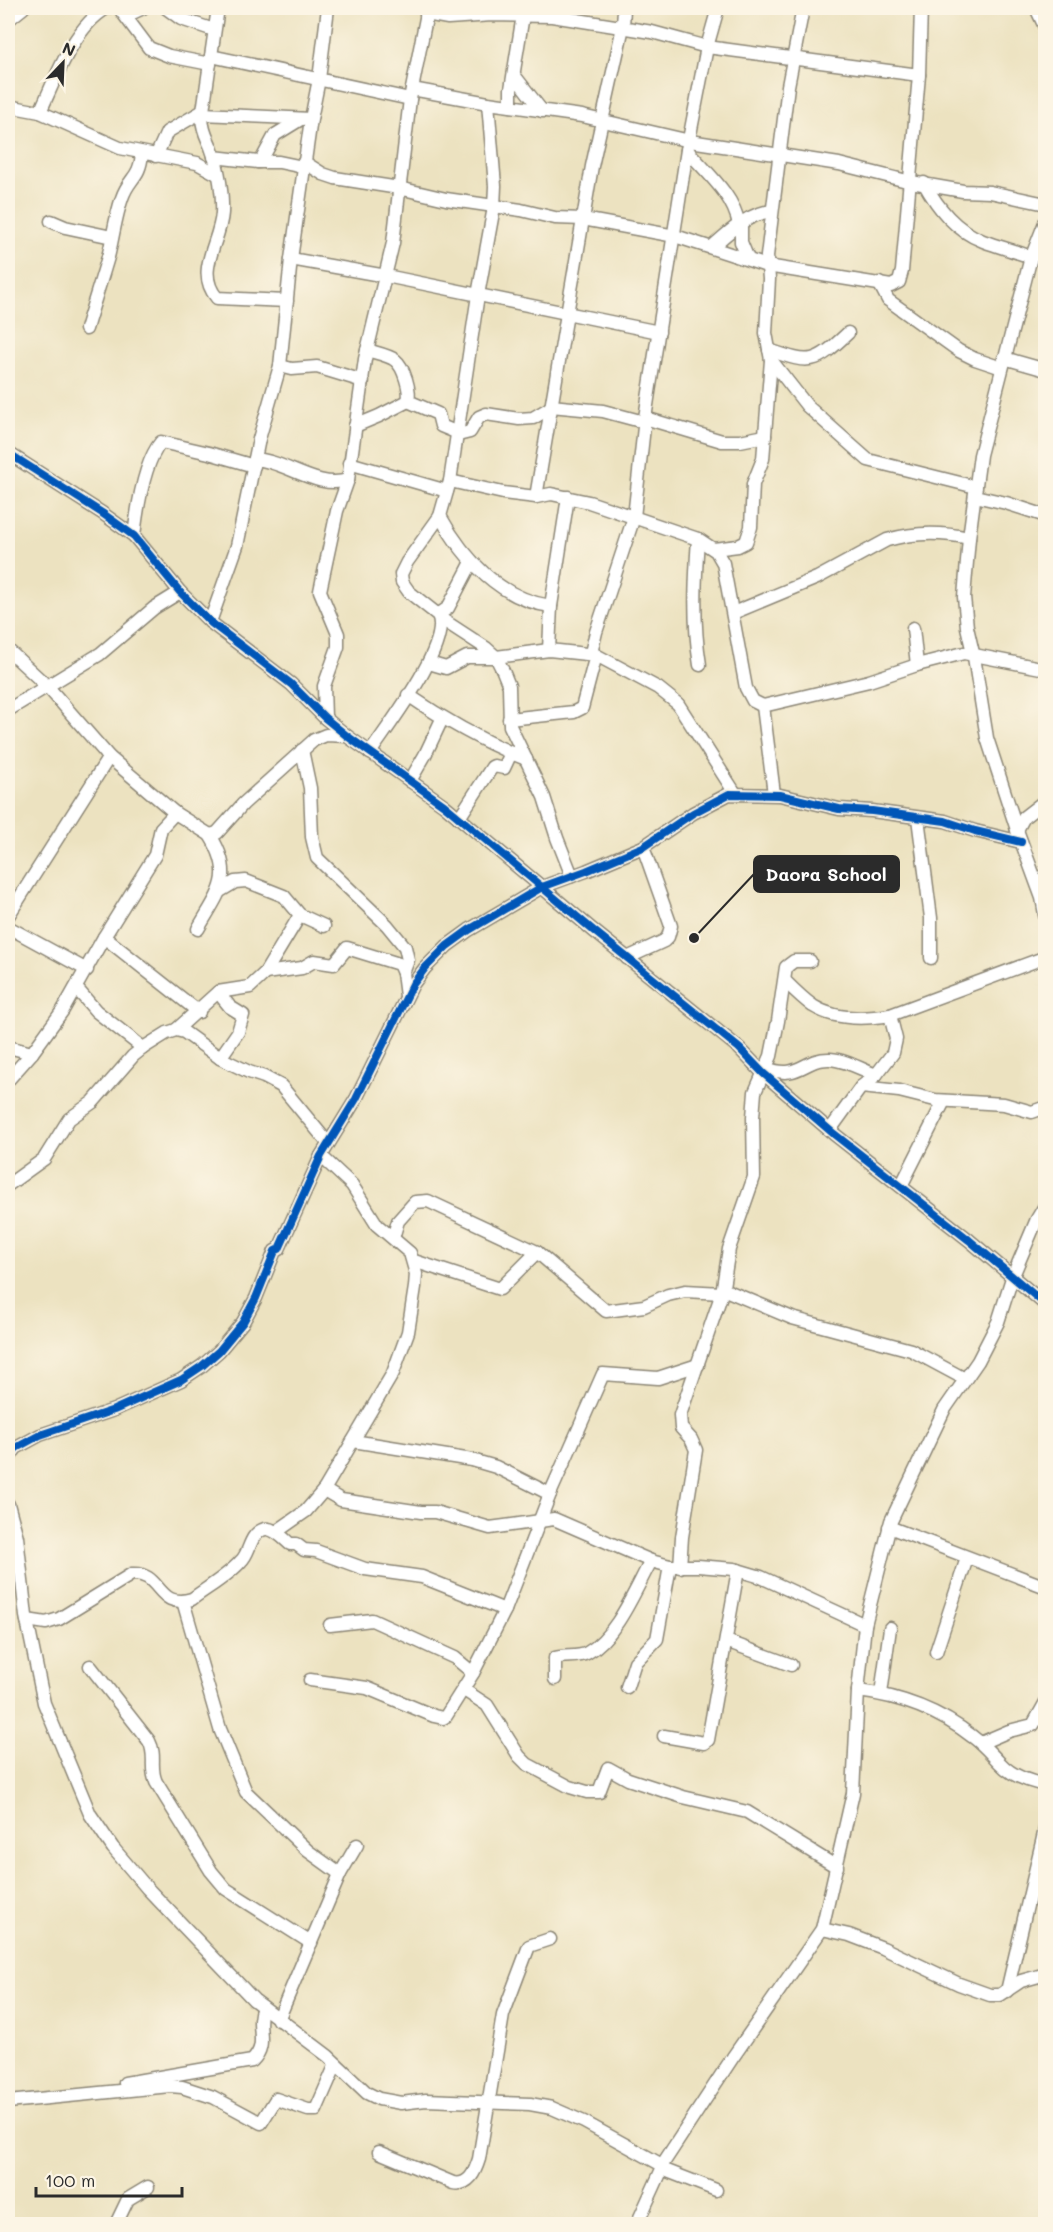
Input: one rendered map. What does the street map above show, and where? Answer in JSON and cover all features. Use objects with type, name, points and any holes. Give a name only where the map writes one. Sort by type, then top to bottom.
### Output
[{"type":"street","points":[[8,20],[23,8]]},
{"type":"street","points":[[39,112],[67,54],[91,19],[107,8]]},
{"type":"street","points":[[120,10],[129,15],[143,8]]},
{"type":"street","points":[[166,8],[181,19],[214,30]]},
{"type":"street","points":[[218,8],[202,113],[203,134],[214,157],[222,212],[209,258],[207,271],[209,284],[217,298],[287,301]]},
{"type":"street","points":[[210,622],[237,546],[270,395],[280,366],[304,164],[306,119],[319,79],[328,8]]},
{"type":"street","points":[[536,497],[583,219],[601,121],[623,27],[624,8]]},
{"type":"street","points":[[509,719],[573,712],[582,708],[596,632],[634,517],[644,420],[688,146],[718,8]]},
{"type":"street","points":[[714,549],[738,546],[746,542],[752,527],[753,484],[763,459],[765,436],[770,355],[766,333],[769,279],[767,266],[772,211],[802,8]]},
{"type":"street","points":[[214,157],[304,164],[330,177],[555,218],[583,219],[675,236],[767,266],[891,286],[899,282],[917,182],[921,8]]},
{"type":"street","points":[[1036,9],[1046,29]]},
{"type":"street","points":[[120,10],[142,42],[149,48],[169,56],[211,60],[411,94],[582,116],[688,146],[779,153],[963,191],[990,192],[1046,204]]},
{"type":"street","points":[[325,718],[324,686],[338,647],[338,634],[320,591],[337,511],[348,480],[367,350],[393,243],[411,94],[427,11],[448,18],[524,11],[670,36],[708,47],[919,75]]},
{"type":"street","points":[[511,106],[524,11]]},
{"type":"street","points":[[514,75],[542,111]]},
{"type":"street","points":[[488,103],[495,207],[478,295],[458,434],[440,516],[401,574],[402,582],[409,592],[495,657],[509,686],[510,726],[543,797],[572,876]]},
{"type":"street","points":[[8,106],[39,112],[120,148],[197,163],[217,174]]},
{"type":"street","points":[[156,156],[167,132],[202,113],[306,119]]},
{"type":"street","points":[[258,162],[275,135],[306,119]]},
{"type":"street","points":[[688,146],[723,190],[734,210],[740,224],[741,242],[748,259]]},
{"type":"street","points":[[86,329],[108,256],[124,191],[138,174],[142,153]]},
{"type":"street","points":[[917,182],[937,206],[963,230],[983,242],[1031,257]]},
{"type":"street","points":[[712,248],[753,214],[772,211]]},
{"type":"street","points":[[1046,220],[1041,247],[1031,257],[980,455],[964,597],[967,627],[987,738],[1042,898],[1046,920]]},
{"type":"street","points":[[51,221],[65,227],[112,237]]},
{"type":"street","points":[[291,259],[386,276],[659,332]]},
{"type":"street","points":[[879,283],[888,300],[958,351],[975,359],[1046,370]]},
{"type":"street","points":[[770,355],[799,360],[816,359],[826,354],[848,333]]},
{"type":"street","points":[[367,350],[395,360],[403,373],[408,390],[408,401]]},
{"type":"street","points":[[770,355],[807,406],[868,460],[1046,516]]},
{"type":"street","points":[[280,366],[292,369],[317,367],[363,381]]},
{"type":"street","points":[[408,401],[438,414],[441,426],[458,434],[470,432],[479,417],[486,414],[519,419],[533,418],[551,407],[603,411],[722,441],[740,441],[765,436]]},
{"type":"street","points":[[355,426],[408,401]]},
{"type":"street","points":[[134,536],[139,501],[151,462],[161,442],[254,462],[271,462],[331,483],[348,480]]},
{"type":"street","points":[[9,456],[102,513],[134,536],[180,592],[210,622],[291,684],[347,736],[459,818],[627,958],[740,1048],[830,1131],[969,1240],[1046,1305]]},
{"type":"street","points":[[349,463],[448,486],[536,497],[551,494],[568,497],[698,539],[714,549],[721,557],[746,688],[753,701],[763,706],[869,681],[916,665],[964,653],[974,657],[1039,668],[1046,675]]},
{"type":"street","points":[[549,650],[551,606],[568,497]]},
{"type":"street","points":[[440,516],[461,550],[472,562],[516,597],[533,604],[551,606]]},
{"type":"street","points":[[733,613],[817,578],[888,540],[900,536],[935,533],[969,538]]},
{"type":"street","points":[[698,539],[694,619],[700,665]]},
{"type":"street","points":[[439,616],[448,608],[472,562]]},
{"type":"street","points":[[8,710],[100,654],[154,608],[180,592]]},
{"type":"street","points":[[370,753],[429,663],[440,630],[439,616]]},
{"type":"street","points":[[913,628],[916,665]]},
{"type":"street","points":[[8,650],[47,686],[109,757],[175,813],[210,836],[219,852],[225,876],[220,891],[198,929]]},
{"type":"street","points":[[429,663],[446,668],[463,658],[495,657],[549,650],[593,654],[658,688],[678,704],[735,793]]},
{"type":"street","points":[[408,695],[442,719],[484,742],[526,759]]},
{"type":"street","points":[[763,706],[774,794]]},
{"type":"street","points":[[410,781],[430,747],[442,719]]},
{"type":"street","points":[[210,836],[217,833],[243,804],[302,750],[321,736],[347,736]]},
{"type":"street","points":[[302,750],[310,788],[312,837],[316,858],[387,925],[405,946],[408,960],[403,973]]},
{"type":"street","points":[[459,818],[492,767],[504,768],[511,753]]},
{"type":"street","points":[[8,916],[109,757]]},
{"type":"street","points":[[8,1459],[16,1448],[40,1435],[114,1410],[182,1380],[219,1351],[248,1315],[275,1251],[279,1249],[321,1156],[356,1099],[406,996],[425,968],[447,946],[469,930],[542,887],[643,847],[693,813],[735,793],[774,794],[839,808],[945,821],[975,831],[1019,836]]},
{"type":"street","points":[[1019,836],[1024,817],[1046,800]]},
{"type":"street","points":[[8,1080],[32,1053],[76,989],[104,937],[154,855],[161,828],[175,813]]},
{"type":"street","points":[[918,818],[931,918],[931,958]]},
{"type":"street","points":[[627,958],[664,941],[668,937],[671,926],[643,847]]},
{"type":"street","points":[[220,891],[235,882],[246,881],[284,897],[300,915],[324,926]]},
{"type":"street","points":[[8,1185],[44,1159],[69,1119],[93,1102],[133,1056],[176,1030],[199,1012],[218,992],[250,987],[265,973],[300,915]]},
{"type":"street","points":[[8,927],[87,970]]},
{"type":"street","points":[[104,937],[199,1012]]},
{"type":"street","points":[[265,973],[302,968],[314,961],[334,964],[347,948],[399,964],[403,973],[406,996]]},
{"type":"street","points":[[785,981],[807,1002],[823,1011],[869,1018],[890,1015],[1046,957]]},
{"type":"street","points":[[627,1687],[635,1662],[657,1640],[682,1537],[696,1450],[692,1439],[681,1428],[680,1421],[723,1291],[729,1249],[754,1177],[755,1092],[765,1070],[778,1021],[788,964],[794,961],[810,961]]},
{"type":"street","points":[[76,989],[96,1011],[143,1048]]},
{"type":"street","points":[[218,992],[230,1007],[243,1015],[238,1032],[220,1058]]},
{"type":"street","points":[[830,1131],[861,1087],[876,1075],[895,1048],[896,1039],[890,1015]]},
{"type":"street","points":[[176,1030],[184,1032],[220,1058],[281,1086],[328,1143]]},
{"type":"street","points":[[8,1047],[32,1053]]},
{"type":"street","points":[[765,1070],[786,1073],[830,1059],[853,1065],[876,1075]]},
{"type":"street","points":[[861,1087],[898,1091],[944,1101],[1004,1104],[1032,1112],[1046,1107]]},
{"type":"street","points":[[901,1186],[944,1101]]},
{"type":"street","points":[[276,1532],[306,1511],[324,1490],[393,1373],[404,1346],[415,1287],[414,1261],[403,1246],[377,1225],[352,1185],[321,1156]]},
{"type":"street","points":[[393,1238],[398,1221],[415,1202],[428,1201],[537,1252],[606,1311],[644,1306],[668,1295],[685,1291],[723,1291],[792,1318],[911,1350],[965,1379]]},
{"type":"street","points":[[637,2224],[662,2167],[733,2057],[822,1929],[853,1793],[858,1691],[866,1625],[889,1527],[944,1410],[998,1322],[1012,1278],[1036,1219],[1046,1204]]},
{"type":"street","points":[[414,1261],[500,1289],[537,1252]]},
{"type":"street","points":[[310,1680],[367,1689],[443,1718],[449,1713],[464,1690],[505,1610],[550,1494],[603,1374],[658,1378],[698,1365]]},
{"type":"street","points":[[353,1441],[472,1460],[496,1467],[550,1494]]},
{"type":"street","points":[[324,1490],[341,1500],[435,1512],[490,1528],[549,1518],[560,1520],[651,1561],[675,1566],[738,1570],[761,1577],[866,1625]]},
{"type":"street","points":[[8,1504],[17,1537],[27,1620],[44,1703],[90,1814],[147,1888],[263,2007],[328,2056],[367,2093],[379,2099],[400,2103],[426,2100],[488,2102],[530,2104],[552,2108],[584,2122],[662,2167],[716,2190]]},
{"type":"street","points":[[889,1527],[1046,1587]]},
{"type":"street","points":[[27,1620],[46,1623],[59,1619],[132,1574],[149,1577],[166,1598],[183,1601],[192,1599],[241,1562],[253,1538],[262,1530],[276,1532],[290,1544],[296,1544],[304,1550],[316,1551],[365,1569],[422,1577],[505,1610]]},
{"type":"street","points":[[936,1652],[968,1558]]},
{"type":"street","points":[[555,1679],[555,1658],[587,1653],[603,1641],[616,1625],[651,1561]]},
{"type":"street","points":[[664,1736],[707,1742],[738,1570]]},
{"type":"street","points":[[183,1601],[220,1730],[246,1792],[308,1851],[340,1874]]},
{"type":"street","points":[[330,1625],[372,1620],[455,1658],[473,1673]]},
{"type":"street","points":[[881,1694],[891,1628]]},
{"type":"street","points":[[726,1641],[791,1665]]},
{"type":"street","points":[[90,1666],[149,1741],[153,1750],[152,1773],[156,1782],[211,1871],[226,1889],[311,1943]]},
{"type":"street","points":[[464,1690],[487,1705],[522,1760],[570,1787],[587,1792],[599,1792],[608,1768],[628,1779],[683,1797],[747,1812],[837,1868]]},
{"type":"street","points":[[858,1691],[881,1694],[943,1716],[981,1743],[1010,1772],[1046,1785]]},
{"type":"street","points":[[981,1743],[1010,1731],[1033,1725],[1046,1702]]},
{"type":"street","points":[[1007,1992],[1046,1825]]},
{"type":"street","points":[[278,2020],[340,1874],[357,1845]]},
{"type":"street","points":[[822,1929],[849,1935],[884,1948],[978,1992],[990,1995],[1000,1995],[1021,1981],[1046,1974]]},
{"type":"street","points":[[379,2152],[446,2181],[464,2183],[472,2175],[476,2168],[505,2004],[529,1946],[550,1940]]},
{"type":"street","points":[[8,2100],[252,2061],[261,2049],[259,2024],[263,2007]]},
{"type":"street","points":[[8,2100],[170,2086],[182,2087],[213,2097],[261,2123],[276,2098],[308,2110],[316,2110],[336,2064]]},
{"type":"street","points":[[116,2224],[128,2199],[148,2187]]},
{"type":"cycle path","points":[[8,453],[134,536],[180,592],[210,622],[291,684],[347,736],[444,805],[594,931],[739,1048],[763,1073],[834,1134],[969,1240],[1046,1305]]},
{"type":"cycle path","points":[[8,1459],[16,1448],[40,1435],[114,1410],[181,1380],[219,1351],[243,1322],[256,1298],[275,1251],[279,1249],[321,1156],[356,1099],[413,984],[447,946],[469,930],[542,887],[643,847],[693,813],[729,794],[780,795],[839,809],[945,821],[1021,842]]},
{"type":"place","name":"Daora School","points":[[694,938]]}]
